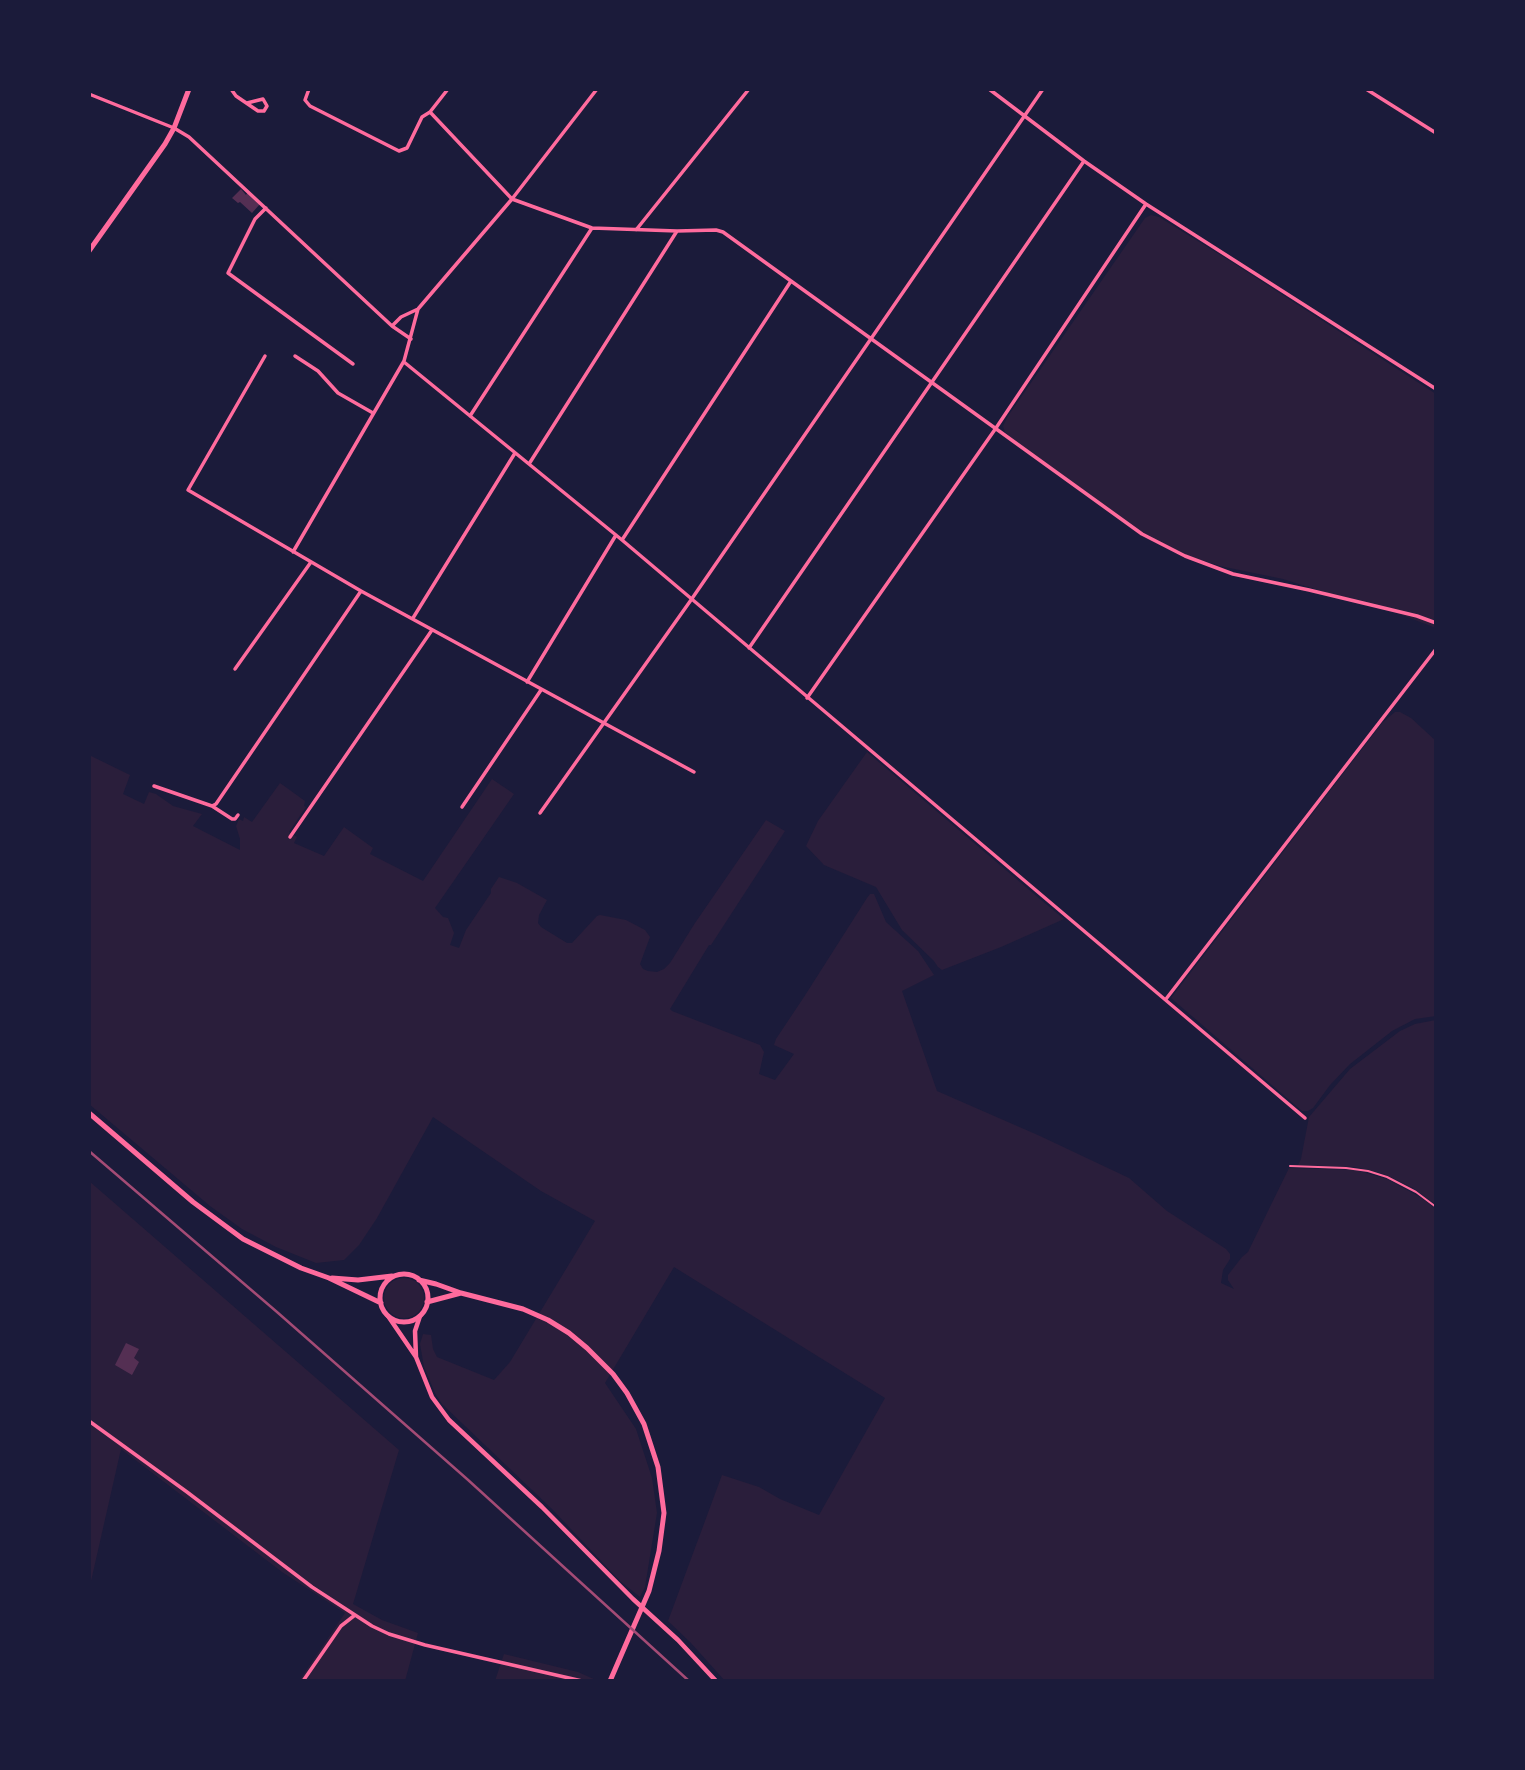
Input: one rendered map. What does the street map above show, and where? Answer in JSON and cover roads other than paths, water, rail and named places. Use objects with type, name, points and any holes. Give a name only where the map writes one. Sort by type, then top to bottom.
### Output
[{"type":"main road","points":[[89,251],[165,144],[189,89]]},
{"type":"main road","points":[[89,1113],[193,1202],[243,1239],[381,1303]]},
{"type":"main road","points":[[329,1278],[358,1280],[408,1275],[461,1293],[523,1309],[569,1333],[613,1374],[644,1424],[658,1466],[664,1513],[660,1551],[649,1591],[610,1681]]},
{"type":"main road","points":[[396,1276],[385,1284],[380,1296],[388,1316],[394,1320],[407,1321],[420,1316],[425,1310],[426,1290],[419,1280]]},
{"type":"main road","points":[[427,1303],[461,1293]]},
{"type":"street","points":[[231,89],[236,96],[261,112],[267,106],[263,99],[247,103]]},
{"type":"street","points":[[309,89],[305,100],[310,106],[399,151],[407,148],[422,117],[430,112],[448,89]]},
{"type":"street","points":[[392,326],[401,317],[418,309],[512,199],[597,89]]},
{"type":"street","points":[[636,230],[748,89]]},
{"type":"street","points":[[989,89],[1146,204],[1436,389]]},
{"type":"street","points":[[540,813],[872,340],[1043,89]]},
{"type":"street","points":[[1366,89],[1436,133]]},
{"type":"street","points":[[89,94],[174,128],[189,137],[392,326],[411,339]]},
{"type":"street","points":[[430,112],[512,199],[592,228],[720,231],[1142,534],[1185,556],[1233,574],[1417,616],[1436,623]]},
{"type":"street","points":[[749,648],[1084,161]]},
{"type":"street","points":[[807,698],[996,428],[1146,204]]},
{"type":"street","points":[[266,208],[255,219],[228,273],[353,364]]},
{"type":"street","points":[[470,416],[592,228]]},
{"type":"street","points":[[529,464],[677,231]]},
{"type":"street","points":[[622,540],[791,281]]},
{"type":"street","points":[[293,552],[404,362],[418,309]]},
{"type":"street","points":[[401,317],[410,318],[414,328]]},
{"type":"street","points":[[265,356],[188,490],[361,591],[694,772]]},
{"type":"street","points":[[295,356],[318,371],[338,393],[373,413]]},
{"type":"street","points":[[404,362],[622,540],[1305,1118]]},
{"type":"street","points":[[413,619],[515,453]]},
{"type":"street","points":[[527,682],[615,536]]},
{"type":"street","points":[[235,668],[310,562]]},
{"type":"street","points":[[212,806],[216,804],[361,591]]},
{"type":"street","points":[[290,837],[432,630]]},
{"type":"street","points":[[1166,999],[1436,649]]},
{"type":"street","points":[[462,807],[541,690]]},
{"type":"street","points":[[154,786],[212,806],[232,820],[238,815]]},
{"type":"street","points":[[388,1316],[416,1357],[432,1398],[444,1415],[542,1507],[632,1599],[678,1640],[716,1681]]},
{"type":"street","points":[[416,1357],[415,1331],[420,1316]]},
{"type":"street","points":[[89,1420],[312,1587],[389,1634],[425,1645],[582,1681]]},
{"type":"street","points":[[303,1681],[341,1626],[355,1615]]},
{"type":"railway","points":[[89,1151],[467,1479],[689,1681]]}]
